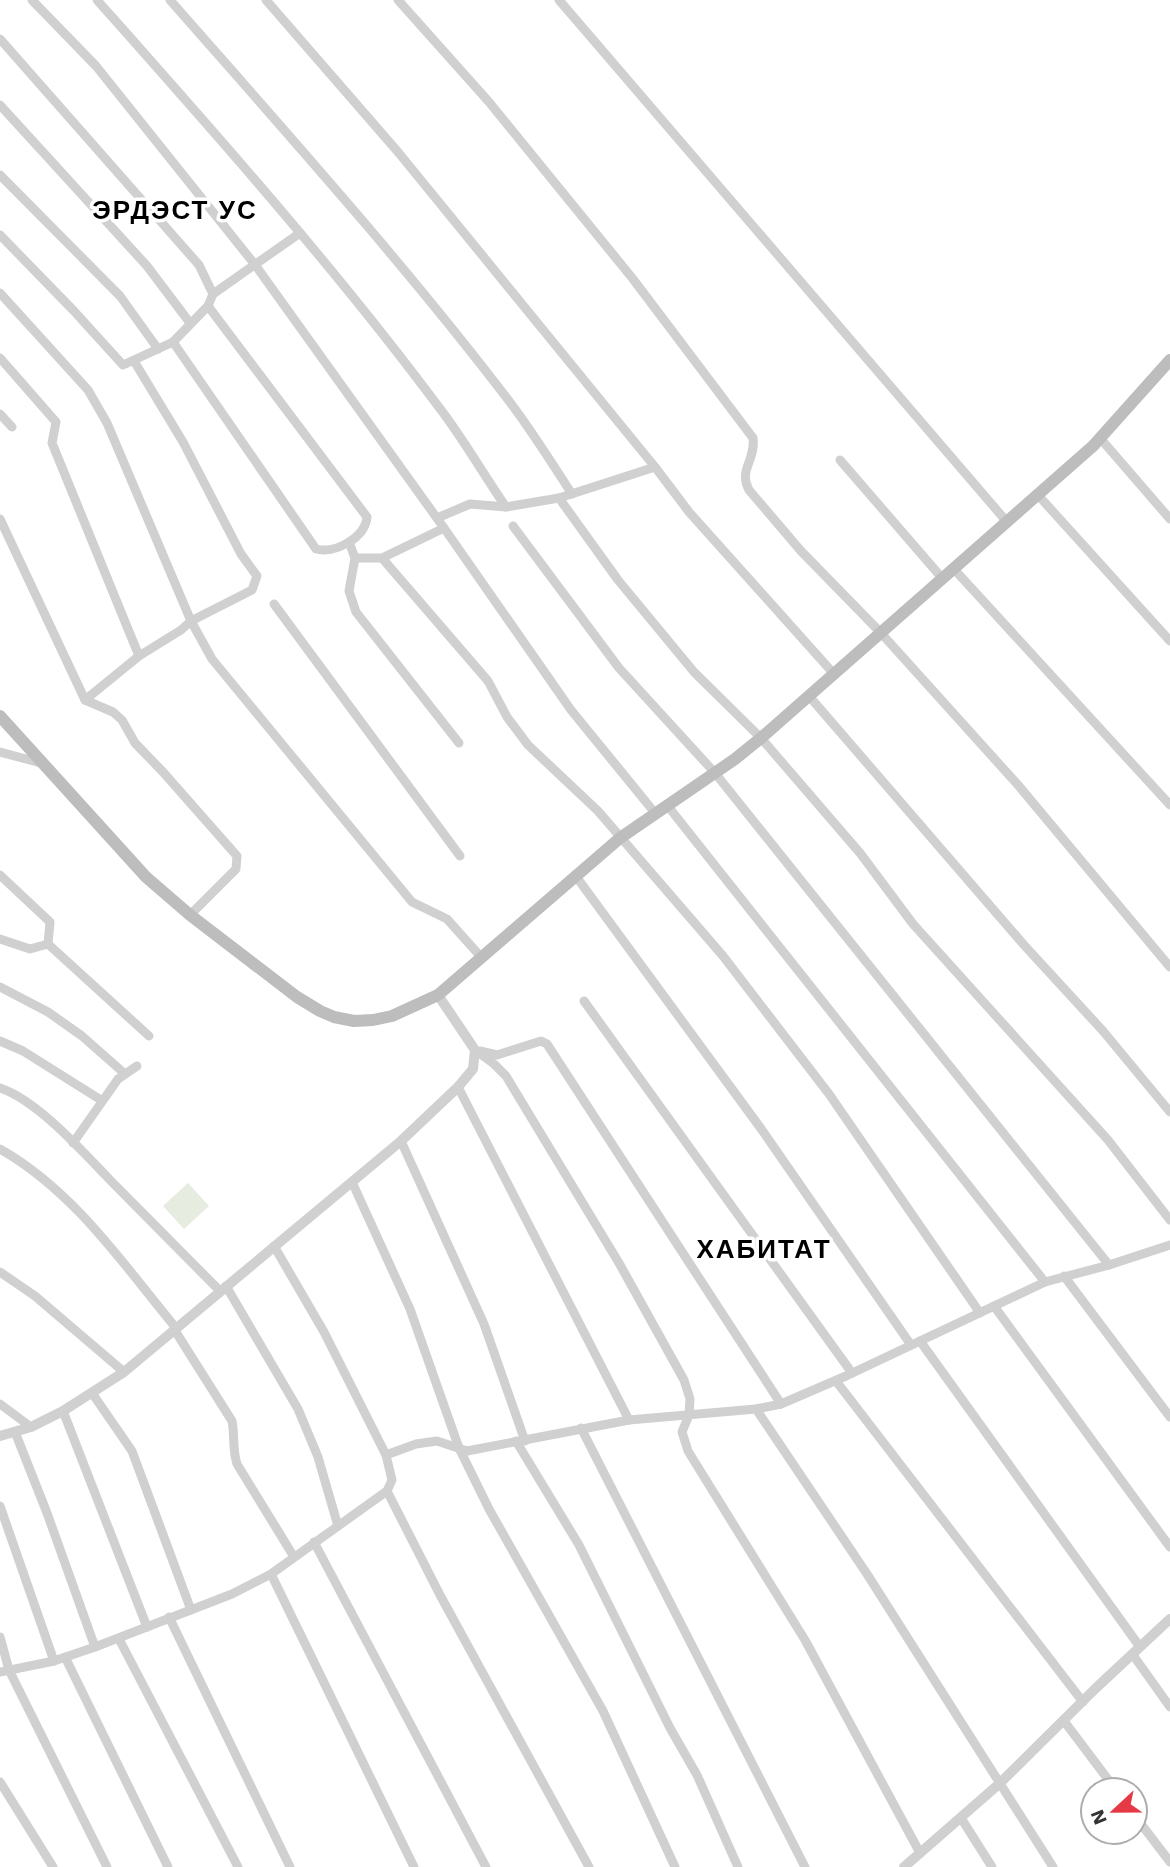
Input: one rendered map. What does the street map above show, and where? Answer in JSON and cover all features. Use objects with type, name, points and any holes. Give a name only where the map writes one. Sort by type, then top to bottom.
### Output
[{"type":"main road","points":[[0,716],[146,877],[190,915],[297,997],[334,1017],[354,1021],[373,1020],[400,1013],[438,995],[620,838],[761,738],[1100,438],[1170,360]]},
{"type":"street","points":[[32,0],[96,66],[256,265],[571,710],[655,813]]},
{"type":"street","points":[[97,0],[300,233],[440,408],[506,507]]},
{"type":"street","points":[[170,0],[442,317],[508,400],[572,494]]},
{"type":"street","points":[[266,0],[398,152],[689,512],[834,674]]},
{"type":"street","points":[[398,0],[506,123],[632,279],[753,438],[752,459],[744,473],[744,481],[749,490],[801,551],[881,633],[1018,785],[1170,967]]},
{"type":"street","points":[[559,0],[1007,522]]},
{"type":"street","points":[[0,39],[199,265],[212,294]]},
{"type":"street","points":[[0,105],[147,266],[190,323]]},
{"type":"street","points":[[0,175],[120,296],[158,349]]},
{"type":"street","points":[[0,235],[123,365],[173,342],[208,306],[212,294],[300,233]]},
{"type":"street","points":[[0,293],[88,390],[107,423],[191,621],[212,659],[412,902],[447,919],[481,957]]},
{"type":"street","points":[[173,342],[316,549],[326,550],[349,542],[364,528],[367,517],[208,306]]},
{"type":"street","points":[[0,358],[55,422],[52,443],[139,656]]},
{"type":"street","points":[[85,700],[139,656],[191,621],[252,590],[257,576],[241,554],[183,442],[134,361]]},
{"type":"street","points":[[0,414],[12,427]]},
{"type":"street","points":[[1100,438],[1170,519]]},
{"type":"street","points":[[840,460],[942,578]]},
{"type":"street","points":[[437,518],[470,504],[506,507],[559,498],[654,467]]},
{"type":"street","points":[[1037,494],[1170,641]]},
{"type":"street","points":[[559,498],[618,580],[694,672],[761,738],[860,853],[913,924],[1108,1140],[1170,1220]]},
{"type":"street","points":[[0,519],[85,700],[113,712],[122,720],[135,743],[237,856],[236,869],[190,915]]},
{"type":"street","points":[[513,526],[619,668],[715,773],[1109,1265]]},
{"type":"street","points":[[355,558],[382,558],[444,528]]},
{"type":"street","points":[[349,542],[355,558],[349,591],[356,611],[459,743]]},
{"type":"street","points":[[382,558],[488,681],[507,717],[528,745],[598,811],[723,956],[821,1084],[980,1313]]},
{"type":"street","points":[[953,568],[1170,805]]},
{"type":"street","points":[[274,604],[460,856]]},
{"type":"street","points":[[809,696],[1024,945],[1103,1031],[1170,1112]]},
{"type":"street","points":[[0,752],[41,763]]},
{"type":"street","points":[[667,805],[1045,1282]]},
{"type":"street","points":[[0,875],[50,922],[48,944]]},
{"type":"street","points":[[575,875],[1137,1651],[1170,1707]]},
{"type":"street","points":[[0,939],[30,949],[48,944]]},
{"type":"street","points":[[48,944],[149,1036]]},
{"type":"street","points":[[0,987],[48,1012],[82,1036],[125,1074]]},
{"type":"street","points":[[438,995],[475,1050],[506,1076],[619,1263],[684,1380],[690,1399],[689,1415],[682,1432],[688,1451],[805,1640],[913,1862],[999,1784],[1170,1619]]},
{"type":"street","points":[[584,1000],[852,1373]]},
{"type":"street","points":[[0,1041],[23,1051],[102,1100]]},
{"type":"street","points":[[475,1050],[497,1055],[541,1041],[547,1044],[781,1404]]},
{"type":"street","points":[[0,1436],[31,1427],[63,1411],[124,1372],[401,1141],[458,1087],[473,1069],[475,1050]]},
{"type":"street","points":[[73,1143],[102,1100],[125,1074],[137,1066]]},
{"type":"street","points":[[458,1087],[629,1420]]},
{"type":"street","points":[[0,1088],[9,1091],[39,1113],[73,1143],[223,1289],[298,1409],[318,1457],[338,1526]]},
{"type":"street","points":[[401,1141],[484,1324],[521,1441],[579,1545],[670,1728],[697,1775],[738,1867]]},
{"type":"street","points":[[0,1149],[22,1161],[78,1209],[175,1329],[232,1421],[233,1451],[237,1464],[294,1557]]},
{"type":"street","points":[[352,1182],[410,1310],[459,1448],[489,1509],[603,1711],[675,1867]]},
{"type":"street","points":[[386,1455],[416,1444],[437,1441],[467,1451],[629,1420],[756,1409],[781,1404],[836,1381],[1045,1282],[1170,1245]]},
{"type":"street","points":[[5,1671],[54,1661],[119,1639],[232,1594],[271,1574],[387,1491],[392,1480],[386,1455],[324,1332],[274,1246]]},
{"type":"street","points":[[0,1272],[35,1296],[124,1372]]},
{"type":"street","points":[[1064,1276],[1170,1418]]},
{"type":"street","points":[[994,1306],[1170,1547]]},
{"type":"street","points":[[836,1381],[1083,1702]]},
{"type":"street","points":[[92,1393],[132,1451],[191,1610]]},
{"type":"street","points":[[0,1404],[31,1427]]},
{"type":"street","points":[[756,1409],[867,1574],[1053,1867]]},
{"type":"street","points":[[63,1411],[146,1627]]},
{"type":"street","points":[[581,1428],[805,1867]]},
{"type":"street","points":[[15,1432],[95,1647]]},
{"type":"street","points":[[387,1491],[440,1595],[589,1867]]},
{"type":"street","points":[[0,1506],[54,1661]]},
{"type":"street","points":[[314,1542],[486,1867]]},
{"type":"street","points":[[271,1574],[414,1867]]},
{"type":"street","points":[[169,1617],[290,1867]]},
{"type":"street","points":[[0,1637],[5,1671],[107,1867]]},
{"type":"street","points":[[119,1639],[238,1867]]},
{"type":"street","points":[[65,1657],[168,1867]]},
{"type":"street","points":[[1064,1721],[1105,1776]]},
{"type":"street","points":[[0,1782],[53,1867]]},
{"type":"street","points":[[961,1818],[992,1867]]},
{"type":"street","points":[[1149,1834],[1170,1862]]},
{"type":"shaded area","points":[[188,1183],[209,1206],[184,1229],[163,1206]]},
{"type":"district","name":"ЭРДЭСТ УС","points":[[175,210]]},
{"type":"district","name":"ХАБИТАТ","points":[[764,1249]]}]
